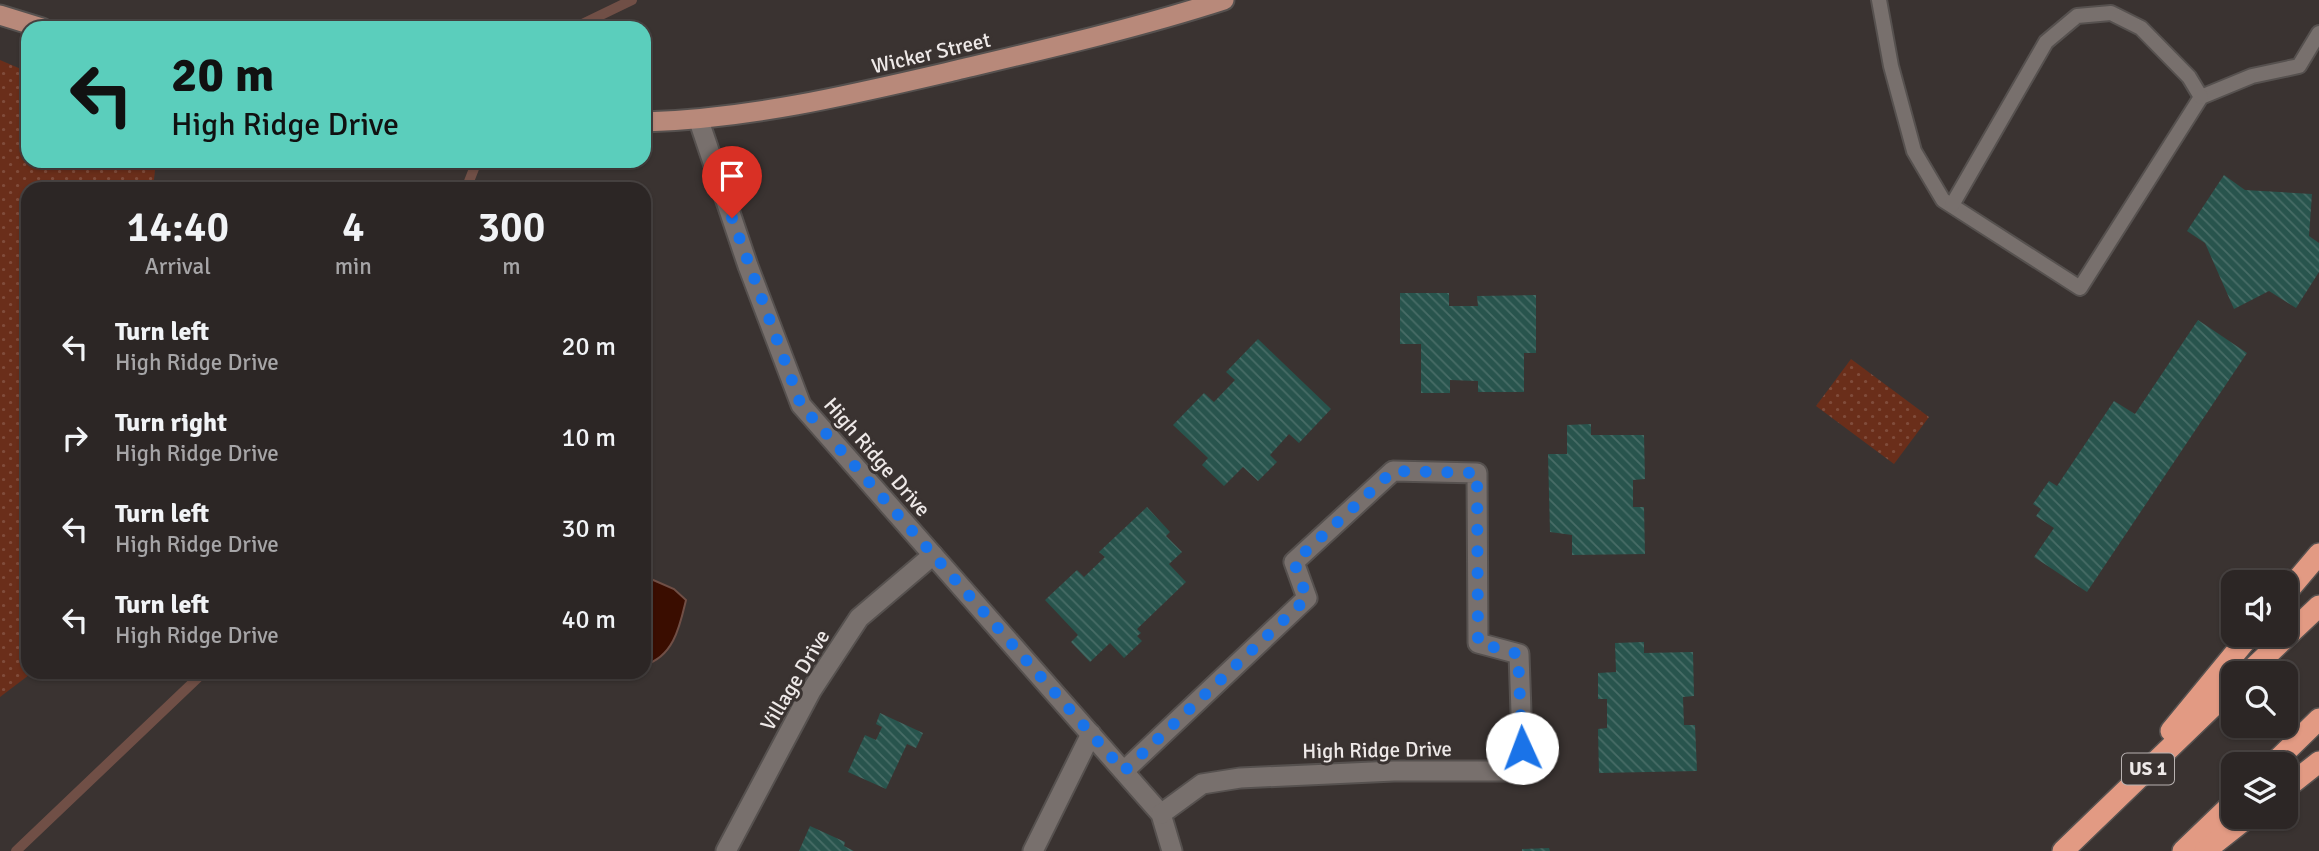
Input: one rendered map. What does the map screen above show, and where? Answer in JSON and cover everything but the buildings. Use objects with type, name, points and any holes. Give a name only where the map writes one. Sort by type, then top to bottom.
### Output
[{"type":"highway","points":[[2298,579],[2319,554]]},
{"type":"highway","points":[[2261,661],[2319,606]]},
{"type":"highway","points":[[2112,803],[2240,647]]},
{"type":"highway","name":"US 1","points":[[2063,851],[2221,699]]},
{"type":"highway","points":[[2285,752],[2319,719]]},
{"type":"highway","points":[[2298,779],[2319,762]]},
{"type":"highway","points":[[2183,851],[2221,815]]},
{"type":"highway","points":[[2205,851],[2233,829]]},
{"type":"main road","name":"Wicker Street","points":[[651,122],[699,121],[853,95],[1009,58],[1224,0]]},
{"type":"main road","points":[[0,15],[21,22]]},
{"type":"street","name":"High Ridge Drive","points":[[699,121],[748,266],[801,405],[1161,814],[1172,851]]},
{"type":"street","name":"High Ridge Drive","points":[[1124,771],[1307,598],[1294,562],[1393,471],[1477,473],[1478,643],[1518,654],[1523,771],[1394,771],[1240,778],[1202,784],[1161,814]]},
{"type":"street","name":"Village Drive","points":[[726,851],[811,691],[859,618],[933,555]]},
{"type":"street","points":[[1033,851],[1091,734]]},
{"type":"lane","points":[[1879,0],[1891,66],[1914,151],[1943,200],[2080,288],[2201,97],[2252,76],[2299,66],[2319,33]]},
{"type":"lane","points":[[1952,205],[2046,42],[2077,16],[2111,13],[2141,28],[2189,77],[2201,97]]},
{"type":"shaded area","points":[[0,60],[21,69],[21,168],[155,168],[154,182],[21,182],[21,679],[24,679],[0,697]]},
{"type":"shaded area","points":[[1851,359],[1929,417],[1894,464],[1816,406]]},
{"type":"shaded area","points":[[651,579],[674,589],[686,600],[674,639],[669,648],[651,662]]},
{"type":"waterway","points":[[588,21],[632,0]]},
{"type":"waterway","points":[[469,182],[474,168]]},
{"type":"waterway","points":[[16,851],[197,679]]},
{"type":"route","points":[[732,218],[801,405],[1124,771],[1307,598],[1294,562],[1393,471],[1477,473],[1478,643],[1518,654],[1522,748]]}]
